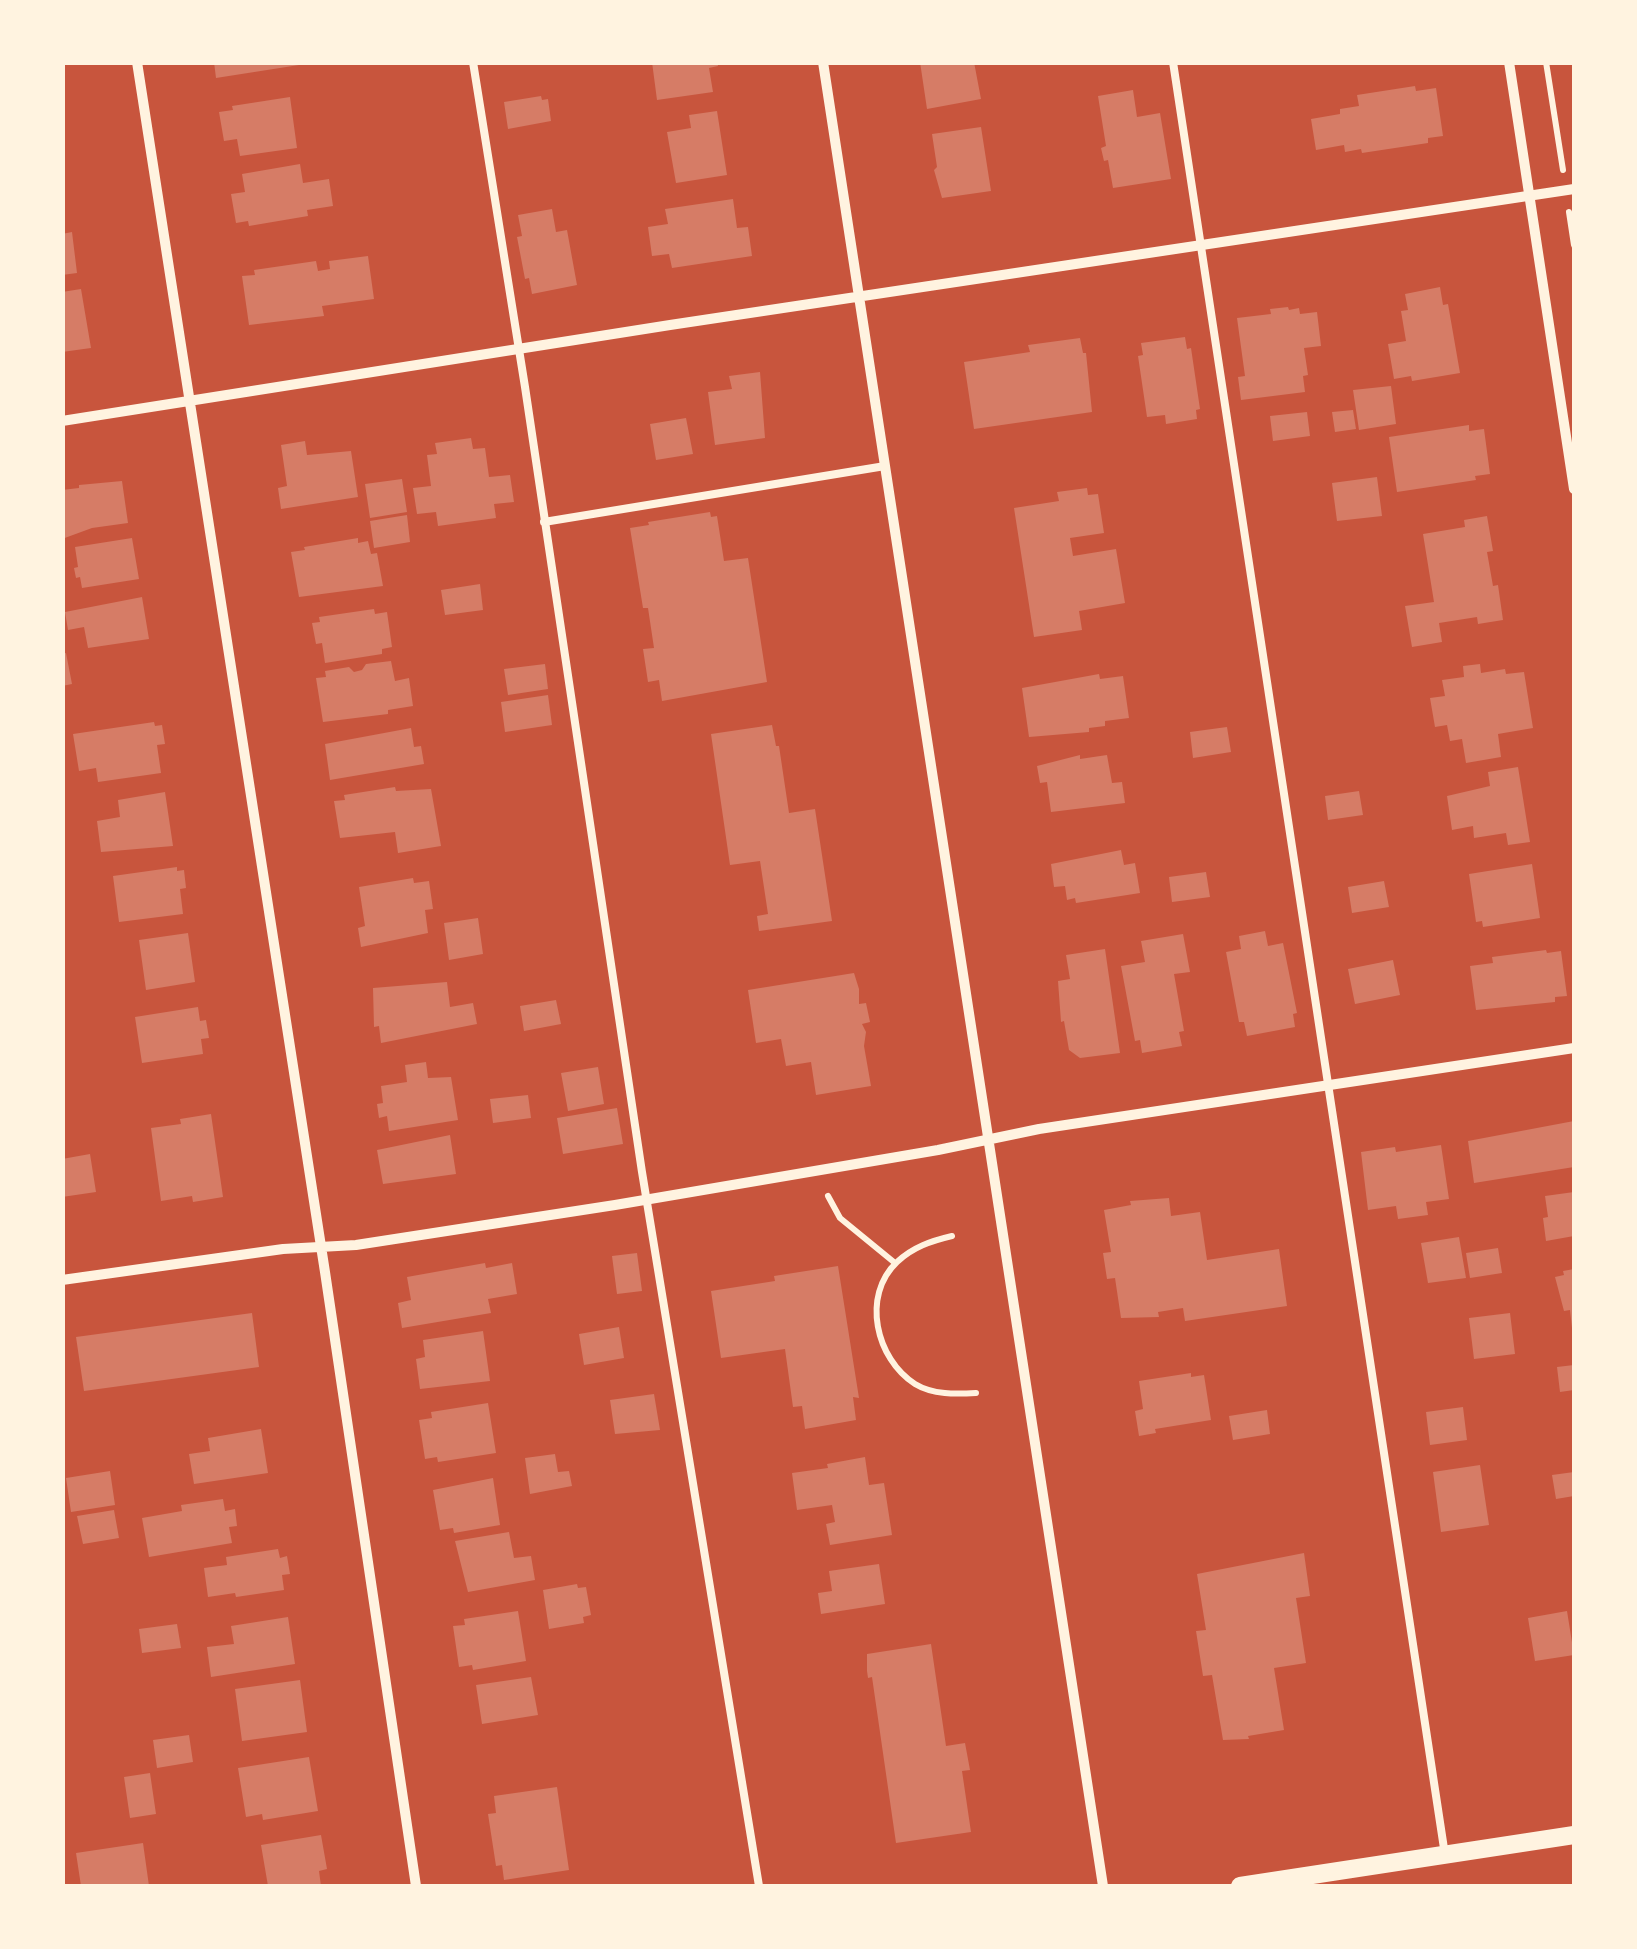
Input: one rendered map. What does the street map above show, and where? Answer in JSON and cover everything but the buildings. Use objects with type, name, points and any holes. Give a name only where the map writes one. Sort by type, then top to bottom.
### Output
[{"type":"street","points":[[137,62],[416,1886]]},
{"type":"street","points":[[822,62],[1103,1886]]},
{"type":"street","points":[[1509,62],[1574,489]]},
{"type":"street","points":[[62,422],[1570,189]]},
{"type":"street","points":[[62,1280],[284,1248],[356,1244],[646,1200],[989,1139],[1574,1048]]},
{"type":"street","points":[[1240,1886],[1574,1835]]},
{"type":"lane","points":[[472,62],[646,1200],[759,1886]]},
{"type":"lane","points":[[1173,62],[1445,1854]]},
{"type":"lane","points":[[544,522],[832,478],[885,466]]},
{"type":"path","points":[[1546,62],[1570,189],[1574,245]]},
{"type":"path","points":[[828,1196],[840,1218],[896,1264]]},
{"type":"path","points":[[952,1236],[924,1243],[896,1264],[882,1282],[876,1306],[877,1326],[884,1348],[916,1385],[949,1395],[976,1393]]}]
